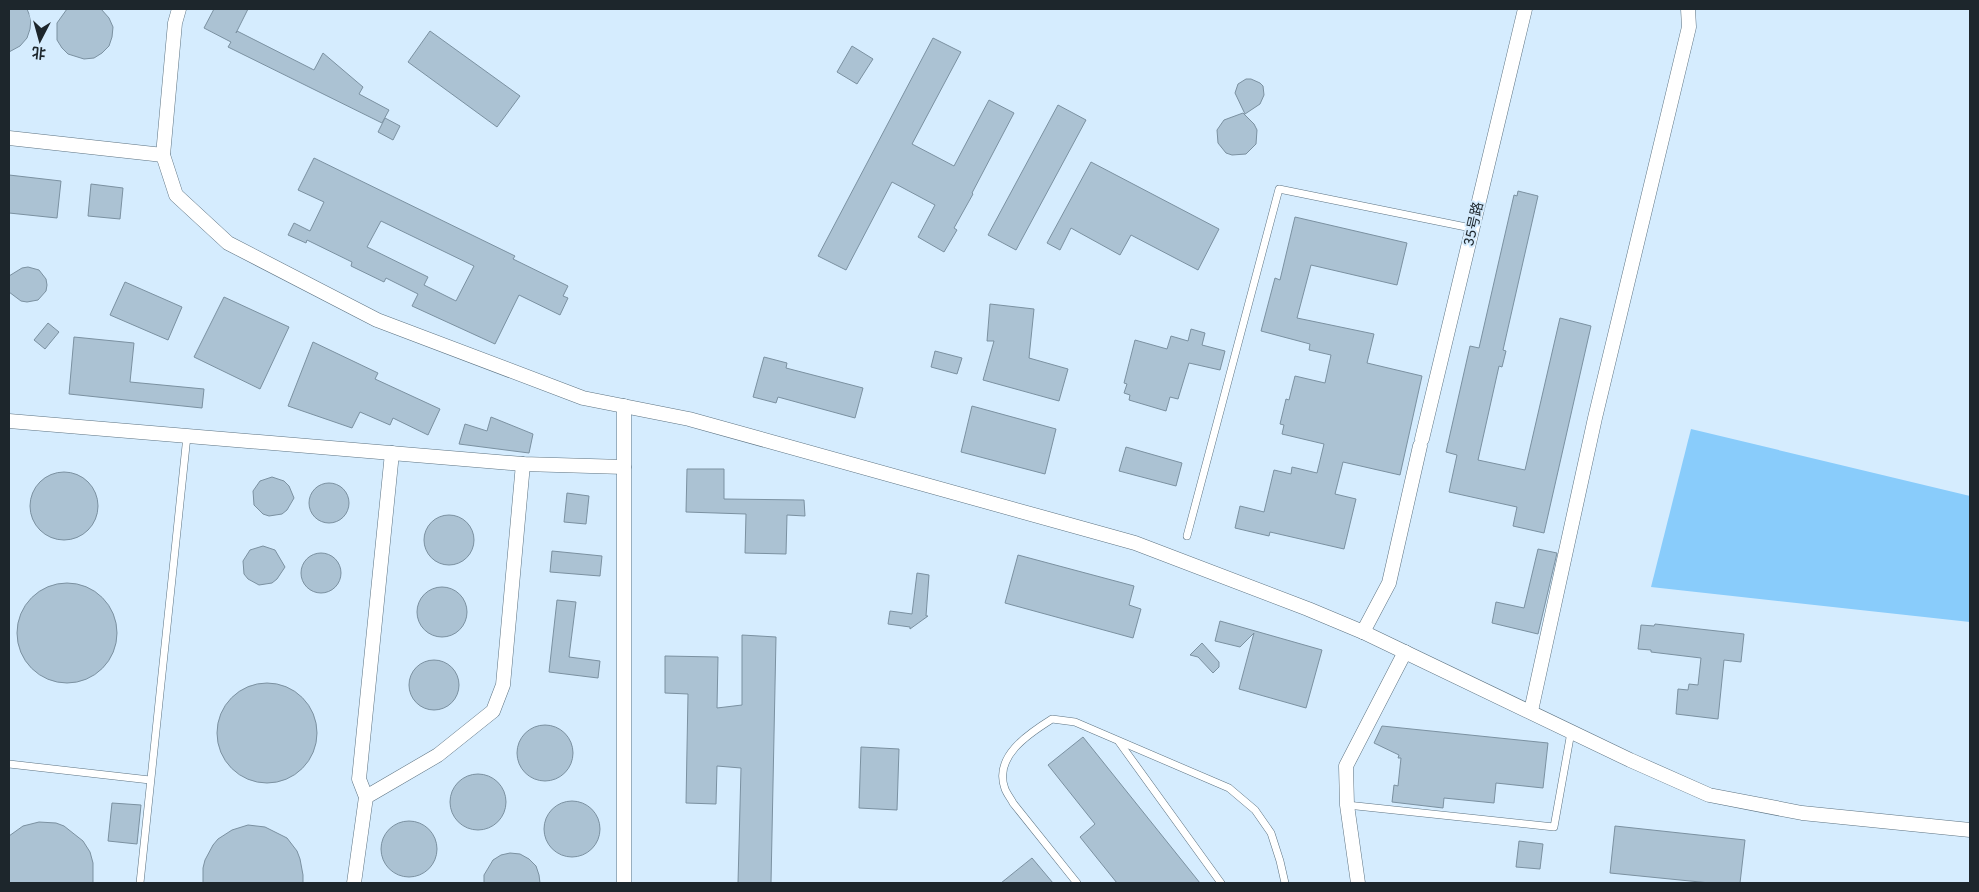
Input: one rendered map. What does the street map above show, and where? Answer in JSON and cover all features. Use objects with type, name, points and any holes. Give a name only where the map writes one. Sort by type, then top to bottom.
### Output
[{"type":"street","points":[[179,9],[175,23],[163,155],[176,195],[228,243],[377,320],[583,398],[689,419],[1135,543],[1363,632],[1630,760],[1709,794],[1802,813],[1970,830]]},
{"type":"street","name":"35号路","points":[[1363,632],[1389,582],[1471,228],[1525,9]]},
{"type":"street","points":[[1531,712],[1595,418],[1689,27],[1688,9]]},
{"type":"street","points":[[9,138],[163,155]]},
{"type":"street","points":[[624,406],[624,883]]},
{"type":"street","points":[[9,421],[524,464],[624,467]]},
{"type":"street","points":[[354,883],[366,797],[359,779],[392,453]]},
{"type":"street","points":[[366,797],[438,755],[493,711],[503,685],[524,464]]},
{"type":"street","points":[[1358,883],[1347,805],[1346,766],[1405,652]]},
{"type":"lane","points":[[1187,536],[1278,189],[1471,228]]},
{"type":"lane","points":[[140,883],[187,436]]},
{"type":"lane","points":[[1077,883],[1013,803],[1005,789],[1003,775],[1005,760],[1021,742],[1052,719],[1075,722],[1229,788],[1255,810],[1271,833],[1285,883]]},
{"type":"lane","points":[[1347,805],[1554,827],[1571,731]]},
{"type":"lane","points":[[1119,741],[1221,883]]},
{"type":"lane","points":[[9,764],[150,780]]},
{"type":"shaded area","points":[[1691,429],[1970,496],[1970,622],[1651,587]]},
{"type":"building","points":[[9,9],[27,9],[31,19],[27,38],[20,46],[9,52]]},
{"type":"building","points":[[67,9],[101,9],[109,18],[113,27],[112,37],[109,46],[102,53],[94,58],[84,59],[68,54],[62,48],[57,40],[57,23]]},
{"type":"building","points":[[214,9],[248,9],[237,31],[314,70],[323,53],[363,87],[359,94],[389,110],[382,123],[228,47],[231,42],[204,28]]},
{"type":"building","points":[[430,31],[520,96],[497,127],[408,62]]},
{"type":"building","points":[[933,38],[961,52],[912,144],[954,166],[989,100],[1014,113],[954,228],[957,230],[944,252],[918,237],[935,205],[892,182],[846,270],[818,256]]},
{"type":"building","points":[[852,46],[873,59],[857,84],[837,72]]},
{"type":"building","points":[[1246,79],[1260,83],[1263,86],[1264,95],[1260,104],[1245,114],[1235,93],[1238,84]]},
{"type":"building","points":[[1058,105],[1086,120],[1016,250],[988,235]]},
{"type":"building","points":[[1243,113],[1257,130],[1256,144],[1246,154],[1232,155],[1226,153],[1218,143],[1217,130],[1224,120]]},
{"type":"building","points":[[385,118],[400,126],[393,140],[378,132]]},
{"type":"building","points":[[314,158],[515,256],[513,259],[568,286],[563,296],[568,298],[560,315],[519,295],[495,344],[412,306],[418,294],[386,278],[384,282],[351,266],[352,262],[307,240],[306,243],[288,235],[294,223],[310,231],[324,202],[298,190]],"holes":[[[381,221],[474,266],[456,301],[424,285],[428,277],[367,247]]]},
{"type":"building","points":[[1091,162],[1219,229],[1198,270],[1131,235],[1120,255],[1071,228],[1060,250],[1047,243]]},
{"type":"building","points":[[9,175],[61,181],[57,218],[9,213]]},
{"type":"building","points":[[91,184],[123,188],[120,219],[88,216]]},
{"type":"building","points":[[1518,191],[1538,196],[1503,350],[1506,351],[1502,367],[1499,366],[1478,460],[1525,470],[1560,318],[1591,326],[1544,533],[1513,526],[1517,507],[1449,492],[1457,455],[1446,452],[1470,346],[1479,348],[1514,195],[1517,196]]},
{"type":"building","points":[[1295,217],[1407,243],[1397,285],[1311,265],[1297,318],[1374,334],[1367,363],[1422,376],[1400,475],[1343,462],[1335,494],[1356,499],[1344,549],[1270,532],[1269,536],[1235,528],[1240,506],[1264,512],[1274,470],[1291,474],[1292,467],[1317,473],[1324,444],[1282,434],[1284,425],[1280,424],[1286,399],[1289,400],[1295,376],[1325,383],[1331,355],[1309,350],[1310,344],[1261,331],[1275,278],[1280,280]]},
{"type":"building","points":[[28,267],[39,270],[46,279],[47,285],[46,291],[38,300],[27,302],[21,301],[9,292],[9,276],[22,268]]},
{"type":"building","points":[[125,282],[182,307],[168,340],[110,315]]},
{"type":"building","points":[[224,297],[289,327],[260,389],[194,357]]},
{"type":"building","points":[[990,304],[1034,309],[1029,358],[1068,369],[1059,401],[983,380],[994,341],[987,341]]},
{"type":"building","points":[[48,323],[59,332],[45,349],[34,340]]},
{"type":"building","points":[[1191,329],[1205,333],[1202,345],[1225,351],[1220,370],[1189,363],[1178,399],[1170,397],[1166,411],[1129,400],[1130,395],[1124,393],[1127,384],[1124,383],[1135,340],[1167,349],[1171,336],[1188,341]]},
{"type":"building","points":[[74,337],[134,343],[130,382],[204,389],[202,408],[69,394]]},
{"type":"building","points":[[313,342],[378,373],[375,379],[440,409],[428,435],[393,418],[390,425],[360,412],[352,428],[288,406]]},
{"type":"building","points":[[935,351],[962,358],[957,374],[931,367]]},
{"type":"building","points":[[764,357],[787,363],[786,368],[863,388],[855,418],[778,397],[776,403],[753,397]]},
{"type":"building","points":[[972,406],[1056,429],[1045,474],[961,452]]},
{"type":"building","points":[[491,417],[533,434],[529,453],[459,444],[465,424],[487,431]]},
{"type":"building","points":[[1126,447],[1182,463],[1176,486],[1119,471]]},
{"type":"building","points":[[687,469],[724,469],[724,499],[804,500],[805,516],[787,515],[786,554],[745,553],[746,514],[686,512]]},
{"type":"building","points":[[64,472],[77,474],[88,482],[96,493],[98,506],[96,519],[88,530],[77,538],[64,540],[51,538],[40,530],[32,519],[30,506],[32,493],[40,482],[51,474]]},
{"type":"building","points":[[272,477],[284,481],[289,486],[294,498],[287,510],[282,514],[269,516],[263,514],[254,505],[253,491],[260,481]]},
{"type":"building","points":[[329,483],[343,489],[349,503],[343,517],[329,523],[315,517],[309,503],[315,489]]},
{"type":"building","points":[[567,493],[589,496],[586,524],[564,522]]},
{"type":"building","points":[[444,515],[454,515],[467,522],[474,535],[474,545],[467,558],[454,565],[444,565],[435,561],[428,554],[424,545],[424,535],[428,526],[435,519]]},
{"type":"building","points":[[263,546],[275,550],[285,567],[272,583],[259,585],[248,579],[244,574],[243,561],[250,550]]},
{"type":"building","points":[[1538,549],[1557,553],[1538,634],[1492,623],[1496,602],[1524,608]]},
{"type":"building","points":[[552,551],[602,556],[600,576],[550,572]]},
{"type":"building","points":[[321,553],[335,559],[341,573],[335,587],[321,593],[307,587],[301,573],[307,559]]},
{"type":"building","points":[[1018,555],[1134,586],[1129,605],[1141,609],[1133,638],[1005,603]]},
{"type":"building","points":[[917,573],[929,575],[926,616],[928,616],[910,629],[910,627],[888,624],[890,611],[912,614]]},
{"type":"building","points":[[67,583],[77,584],[95,591],[109,605],[116,623],[116,643],[109,661],[95,675],[77,682],[67,683],[57,682],[39,675],[25,661],[18,643],[17,633],[18,623],[25,605],[39,591],[57,584]]},
{"type":"building","points":[[437,587],[447,587],[460,594],[467,607],[467,617],[460,630],[447,637],[437,637],[428,633],[421,626],[417,617],[417,607],[421,598],[428,591]]},
{"type":"building","points":[[557,600],[576,602],[569,657],[600,661],[598,678],[549,672]]},
{"type":"building","points":[[1220,621],[1322,650],[1306,708],[1239,689],[1254,633],[1240,647],[1215,641]]},
{"type":"building","points":[[1655,624],[1744,634],[1741,662],[1724,660],[1718,719],[1676,714],[1678,689],[1688,690],[1689,684],[1698,685],[1701,658],[1638,649],[1641,625],[1654,626]]},
{"type":"building","points":[[742,635],[776,637],[771,883],[738,883],[741,768],[717,766],[716,804],[686,803],[688,694],[665,693],[665,656],[718,657],[717,708],[742,705]]},
{"type":"building","points":[[1202,643],[1219,662],[1219,667],[1213,673],[1198,657],[1190,655]]},
{"type":"building","points":[[429,660],[439,660],[452,667],[459,680],[459,690],[452,703],[439,710],[429,710],[420,706],[413,699],[409,690],[409,680],[413,671],[420,664]]},
{"type":"building","points":[[267,683],[277,684],[295,691],[309,705],[316,723],[316,743],[309,761],[295,775],[277,782],[267,783],[257,782],[239,775],[225,761],[218,743],[217,733],[218,723],[225,705],[239,691],[257,684]]},
{"type":"building","points":[[545,725],[556,727],[565,733],[571,742],[573,753],[571,764],[565,773],[556,779],[545,781],[534,779],[525,773],[519,764],[517,753],[519,742],[525,733],[534,727]]},
{"type":"building","points":[[1382,726],[1548,743],[1543,788],[1496,783],[1494,803],[1444,798],[1443,808],[1392,802],[1394,785],[1398,786],[1401,758],[1398,758],[1399,755],[1374,743]]},
{"type":"building","points":[[1083,737],[1200,883],[1117,883],[1080,837],[1095,824],[1048,765]]},
{"type":"building","points":[[861,747],[899,749],[897,810],[859,808]]},
{"type":"building","points":[[478,774],[489,776],[498,782],[504,791],[506,802],[504,813],[498,822],[489,828],[478,830],[467,828],[458,822],[452,813],[450,802],[452,791],[458,782],[467,776]]},
{"type":"building","points":[[572,801],[583,803],[592,809],[598,818],[600,829],[598,840],[592,849],[583,855],[572,857],[561,855],[552,849],[546,840],[544,829],[546,818],[552,809],[561,803]]},
{"type":"building","points":[[112,803],[141,805],[137,844],[108,841]]},
{"type":"building","points":[[409,821],[420,823],[429,829],[435,838],[437,849],[435,860],[429,869],[420,875],[409,877],[398,875],[389,869],[383,860],[381,849],[383,838],[389,829],[398,823]]},
{"type":"building","points":[[39,822],[56,823],[64,826],[83,841],[90,852],[93,863],[93,883],[9,883],[9,836],[23,826]]},
{"type":"building","points":[[248,825],[265,827],[287,838],[297,851],[300,859],[303,883],[203,883],[205,860],[213,845],[218,839],[232,830]]},
{"type":"building","points":[[1615,826],[1745,840],[1740,883],[1710,883],[1610,873]]},
{"type":"building","points":[[1519,841],[1543,844],[1540,869],[1516,867]]},
{"type":"building","points":[[510,853],[520,854],[536,866],[540,883],[484,883],[484,875],[493,860],[501,855]]},
{"type":"building","points":[[1032,858],[1053,883],[1001,883]]}]
